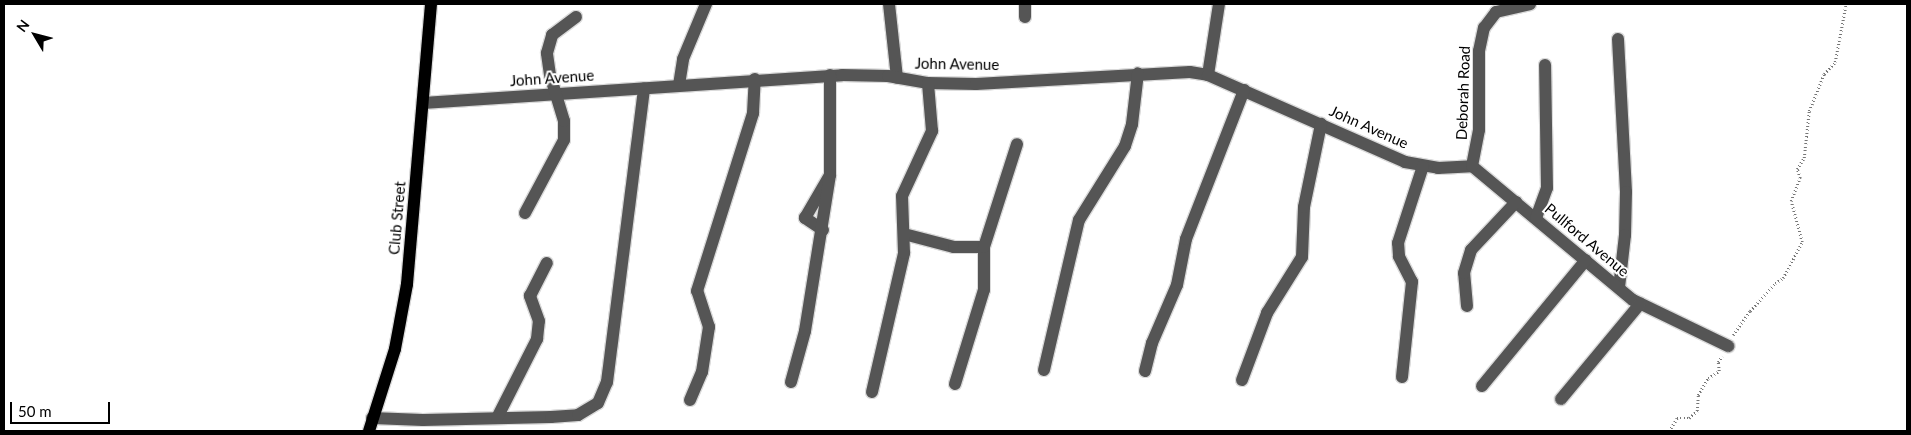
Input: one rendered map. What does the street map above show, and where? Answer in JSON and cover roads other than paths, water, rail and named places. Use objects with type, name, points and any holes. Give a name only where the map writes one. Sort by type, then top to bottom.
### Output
[{"type":"main road","name":"Club Street","points":[[369,431],[402,316],[431,4]]},
{"type":"street","points":[[679,85],[683,59],[706,4]]},
{"type":"street","points":[[889,4],[897,78]]},
{"type":"street","points":[[1025,4],[1025,18]]},
{"type":"street","points":[[1208,75],[1219,4]]},
{"type":"street","name":"Deborah Road","points":[[1472,166],[1479,130],[1480,40],[1487,21],[1502,9],[1530,4]]},
{"type":"street","points":[[525,213],[562,150],[564,121],[548,63],[548,43],[558,28],[576,17]]},
{"type":"street","points":[[1618,39],[1626,192],[1619,288]]},
{"type":"street","points":[[1536,218],[1547,188],[1545,65]]},
{"type":"street","name":"John Avenue","points":[[423,103],[830,75],[897,78],[928,83],[976,84],[1138,73],[1190,72],[1208,75],[1244,90],[1393,158],[1423,166],[1472,166]]},
{"type":"street","points":[[1044,370],[1079,220],[1125,146],[1132,124],[1138,73]]},
{"type":"street","points":[[792,382],[805,331],[823,230],[830,174],[830,75]]},
{"type":"street","points":[[690,400],[702,372],[709,327],[697,291],[753,113],[756,79]]},
{"type":"street","points":[[872,392],[904,253],[901,209],[904,191],[932,131],[928,83]]},
{"type":"street","points":[[372,418],[497,418],[578,415],[593,409],[602,398],[608,373],[644,88]]},
{"type":"street","points":[[1145,371],[1152,342],[1178,285],[1186,239],[1244,90]]},
{"type":"street","points":[[1242,380],[1267,313],[1302,258],[1304,207],[1321,124]]},
{"type":"street","points":[[956,384],[984,290],[984,247],[1017,144]]},
{"type":"street","points":[[1402,377],[1412,282],[1399,256],[1398,243],[1423,166]]},
{"type":"street","name":"Pullford Avenue","points":[[1472,166],[1640,304],[1728,346]]},
{"type":"street","points":[[823,230],[806,221],[805,216],[830,174]]},
{"type":"street","points":[[1467,306],[1464,273],[1471,250],[1516,202]]},
{"type":"street","points":[[904,234],[954,247],[984,247]]},
{"type":"street","points":[[1482,386],[1586,260]]},
{"type":"street","points":[[497,418],[537,339],[539,321],[530,296],[547,263]]},
{"type":"street","points":[[1561,399],[1640,304]]}]
